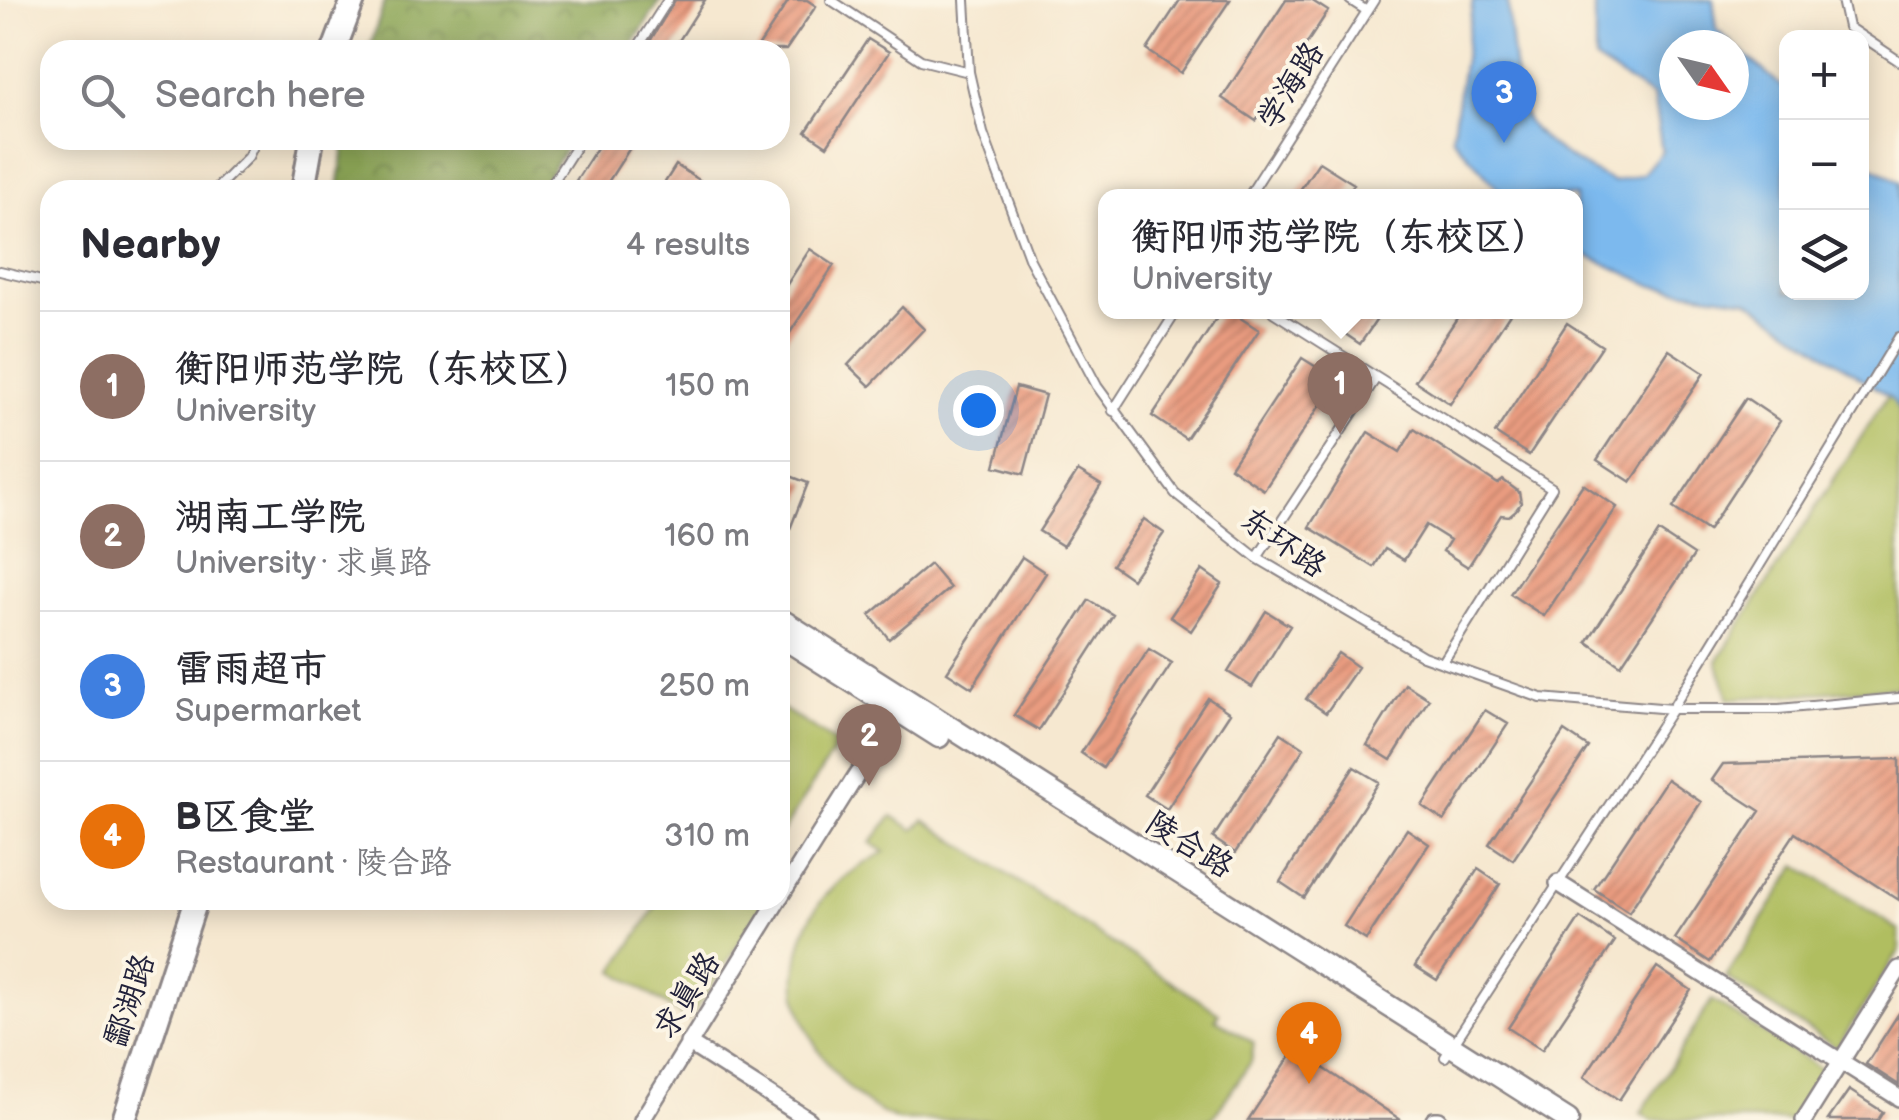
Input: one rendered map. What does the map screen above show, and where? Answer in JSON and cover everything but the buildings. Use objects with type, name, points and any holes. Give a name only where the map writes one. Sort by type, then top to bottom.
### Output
[{"type":"main road","points":[[338,40],[353,0]]},
{"type":"main road","points":[[305,180],[310,150]]},
{"type":"main road","name":"酃湖路","points":[[124,1120],[193,910]]},
{"type":"street","name":"陵合路","points":[[790,625],[1448,1051],[1543,1120]]},
{"type":"street","name":"陵合路","points":[[790,642],[1448,1051],[1568,1120]]},
{"type":"street","name":"求真路","points":[[790,881],[858,773]]},
{"type":"street","points":[[1558,883],[1899,1098]]},
{"type":"street","name":"求真路","points":[[642,1120],[771,910]]},
{"type":"street","points":[[1804,1120],[1899,969]]},
{"type":"street","points":[[688,1043],[809,1120]]},
{"type":"lane","points":[[642,40],[668,0]]},
{"type":"lane","points":[[832,0],[922,60],[969,72]]},
{"type":"lane","name":"东环路","points":[[965,0],[969,72],[983,133],[1030,260],[1113,411],[1175,493],[1257,558],[1422,656],[1541,698],[1672,708],[1779,709],[1899,698]]},
{"type":"lane","points":[[1350,0],[1367,11]]},
{"type":"lane","name":"学海路","points":[[1253,189],[1374,0]]},
{"type":"lane","points":[[1842,0],[1848,27],[1899,61]]},
{"type":"lane","points":[[225,180],[251,150]]},
{"type":"lane","points":[[554,180],[574,150]]},
{"type":"lane","points":[[0,271],[40,281]]},
{"type":"lane","points":[[1113,411],[1172,319]]},
{"type":"lane","points":[[1284,319],[1552,488],[1442,662]]},
{"type":"lane","points":[[1448,1051],[1672,708],[1899,337]]},
{"type":"lane","points":[[1257,558],[1376,378]]},
{"type":"green space","points":[[385,0],[661,0],[635,40],[372,40]]},
{"type":"green space","points":[[344,150],[565,150],[545,180],[339,180]]},
{"type":"green space","points":[[1899,378],[1899,687],[1729,699],[1717,661]]},
{"type":"green space","points":[[790,713],[838,744],[790,820]]},
{"type":"green space","points":[[892,816],[914,830],[924,820],[1219,1013],[1215,1019],[1254,1043],[1251,1062],[1211,1120],[899,1120],[879,1112],[842,1081],[812,1039],[802,1016],[796,973],[799,951],[812,915],[834,886],[885,852],[871,843]]},
{"type":"green space","points":[[1797,865],[1899,930],[1899,951],[1837,1048],[1726,977]]},
{"type":"green space","points":[[654,910],[760,910],[689,1020],[614,971]]},
{"type":"green space","points":[[1712,1000],[1824,1071],[1793,1120],[1652,1120],[1641,1113]]},
{"type":"water","points":[[1473,0],[1508,0],[1517,84],[1529,124],[1557,150],[1613,182],[1643,174],[1662,151],[1653,97],[1595,60],[1595,0],[1713,0],[1717,30],[1659,30],[1659,120],[1749,120],[1749,58],[1779,84],[1779,300],[1869,300],[1869,168],[1899,182],[1899,411],[1892,399],[1747,300],[1654,286],[1583,254],[1583,189],[1498,189],[1452,137]]},
{"type":"place","name":"雷雨超市","points":[[1504,143]]},
{"type":"place","name":"衡阳师范学院（东校区）","points":[[1340,434]]},
{"type":"place","name":"湖南工学院","points":[[869,786]]},
{"type":"place","name":"B区食堂","points":[[1309,1084]]}]
